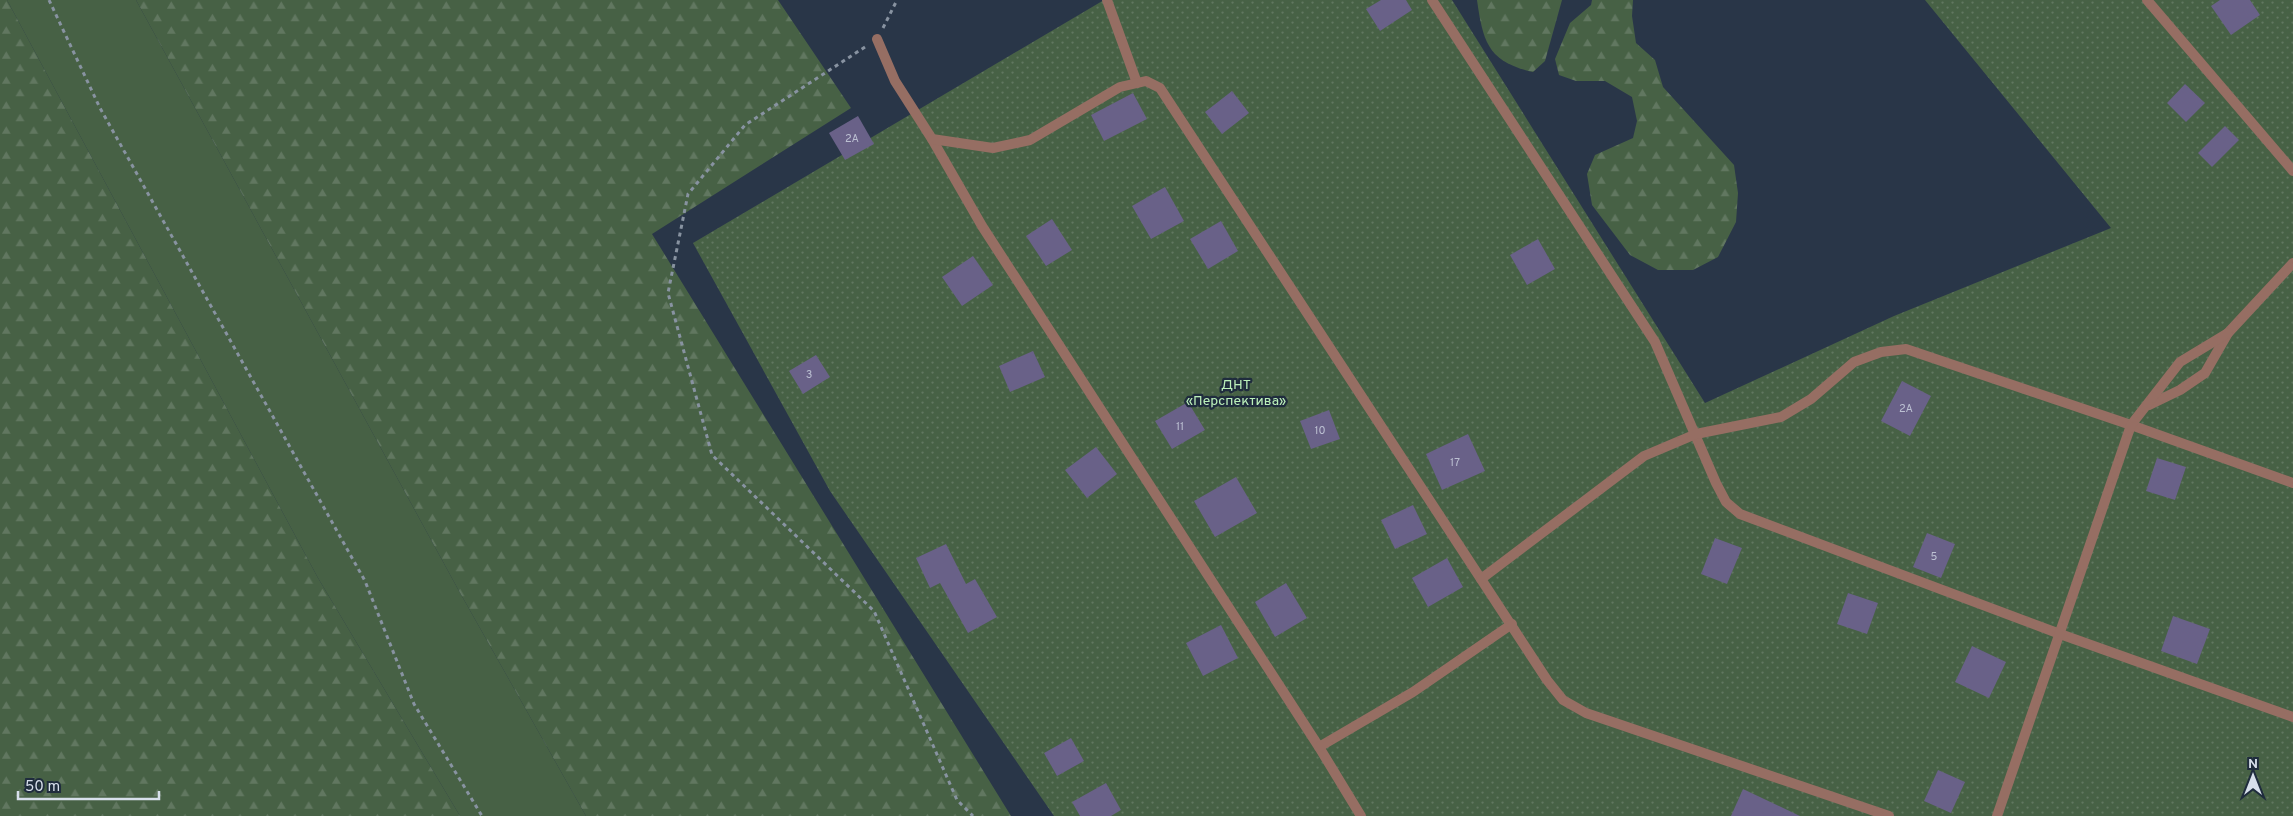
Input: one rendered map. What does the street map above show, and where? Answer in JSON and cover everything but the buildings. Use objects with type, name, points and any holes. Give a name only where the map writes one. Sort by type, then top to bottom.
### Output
[{"type":"street","points":[[1107,0],[1137,83]]},
{"type":"street","points":[[1432,0],[1655,342],[1726,502],[1740,514],[2060,634],[2293,718]]},
{"type":"street","points":[[2146,0],[2293,171]]},
{"type":"street","points":[[877,39],[895,81],[932,139],[982,226],[1320,747],[1361,816]]},
{"type":"street","points":[[932,139],[993,148],[1030,140],[1120,88],[1146,81],[1160,88],[1547,680],[1563,700],[1586,713],[1889,816]]},
{"type":"street","points":[[2148,405],[2180,390],[2205,373],[2228,333],[2293,263]]},
{"type":"street","points":[[1997,816],[2131,425],[2180,362],[2228,333]]},
{"type":"street","points":[[1481,579],[1644,456],[1696,434],[1781,416],[1811,399],[1854,362],[1881,352],[1906,349],[2131,425],[2293,483]]},
{"type":"street","points":[[1320,747],[1413,692],[1512,624]]},
{"type":"path","points":[[49,0],[100,108],[366,581],[414,704],[482,816]]},
{"type":"path","points":[[897,0],[877,39],[745,125],[688,194],[668,294],[712,456],[874,611],[957,800],[973,816]]},
{"type":"green space","points":[[0,0],[7,0],[318,578],[460,816],[0,816]]},
{"type":"green space","points":[[7,0],[136,0],[459,591],[586,816],[460,816],[318,578]]},
{"type":"green space","points":[[136,0],[778,0],[851,108],[652,234],[1011,816],[586,816],[459,591]]},
{"type":"green space","name":"ДНТ «Перспектива»","points":[[1104,0],[1452,0],[1705,403],[1894,316],[2111,228],[1925,0],[2293,0],[2293,816],[1054,816],[830,491],[693,243]]},
{"type":"green space","points":[[1477,0],[1562,0],[1545,61],[1533,72],[1518,68],[1497,56],[1485,39]]},
{"type":"green space","points":[[1592,0],[1633,0],[1632,16],[1636,43],[1655,60],[1663,87],[1734,165],[1738,193],[1736,222],[1718,257],[1693,270],[1658,270],[1630,255],[1592,205],[1587,174],[1595,155],[1633,138],[1637,121],[1632,97],[1605,81],[1576,81],[1559,75],[1555,59],[1570,23],[1591,5]]}]
